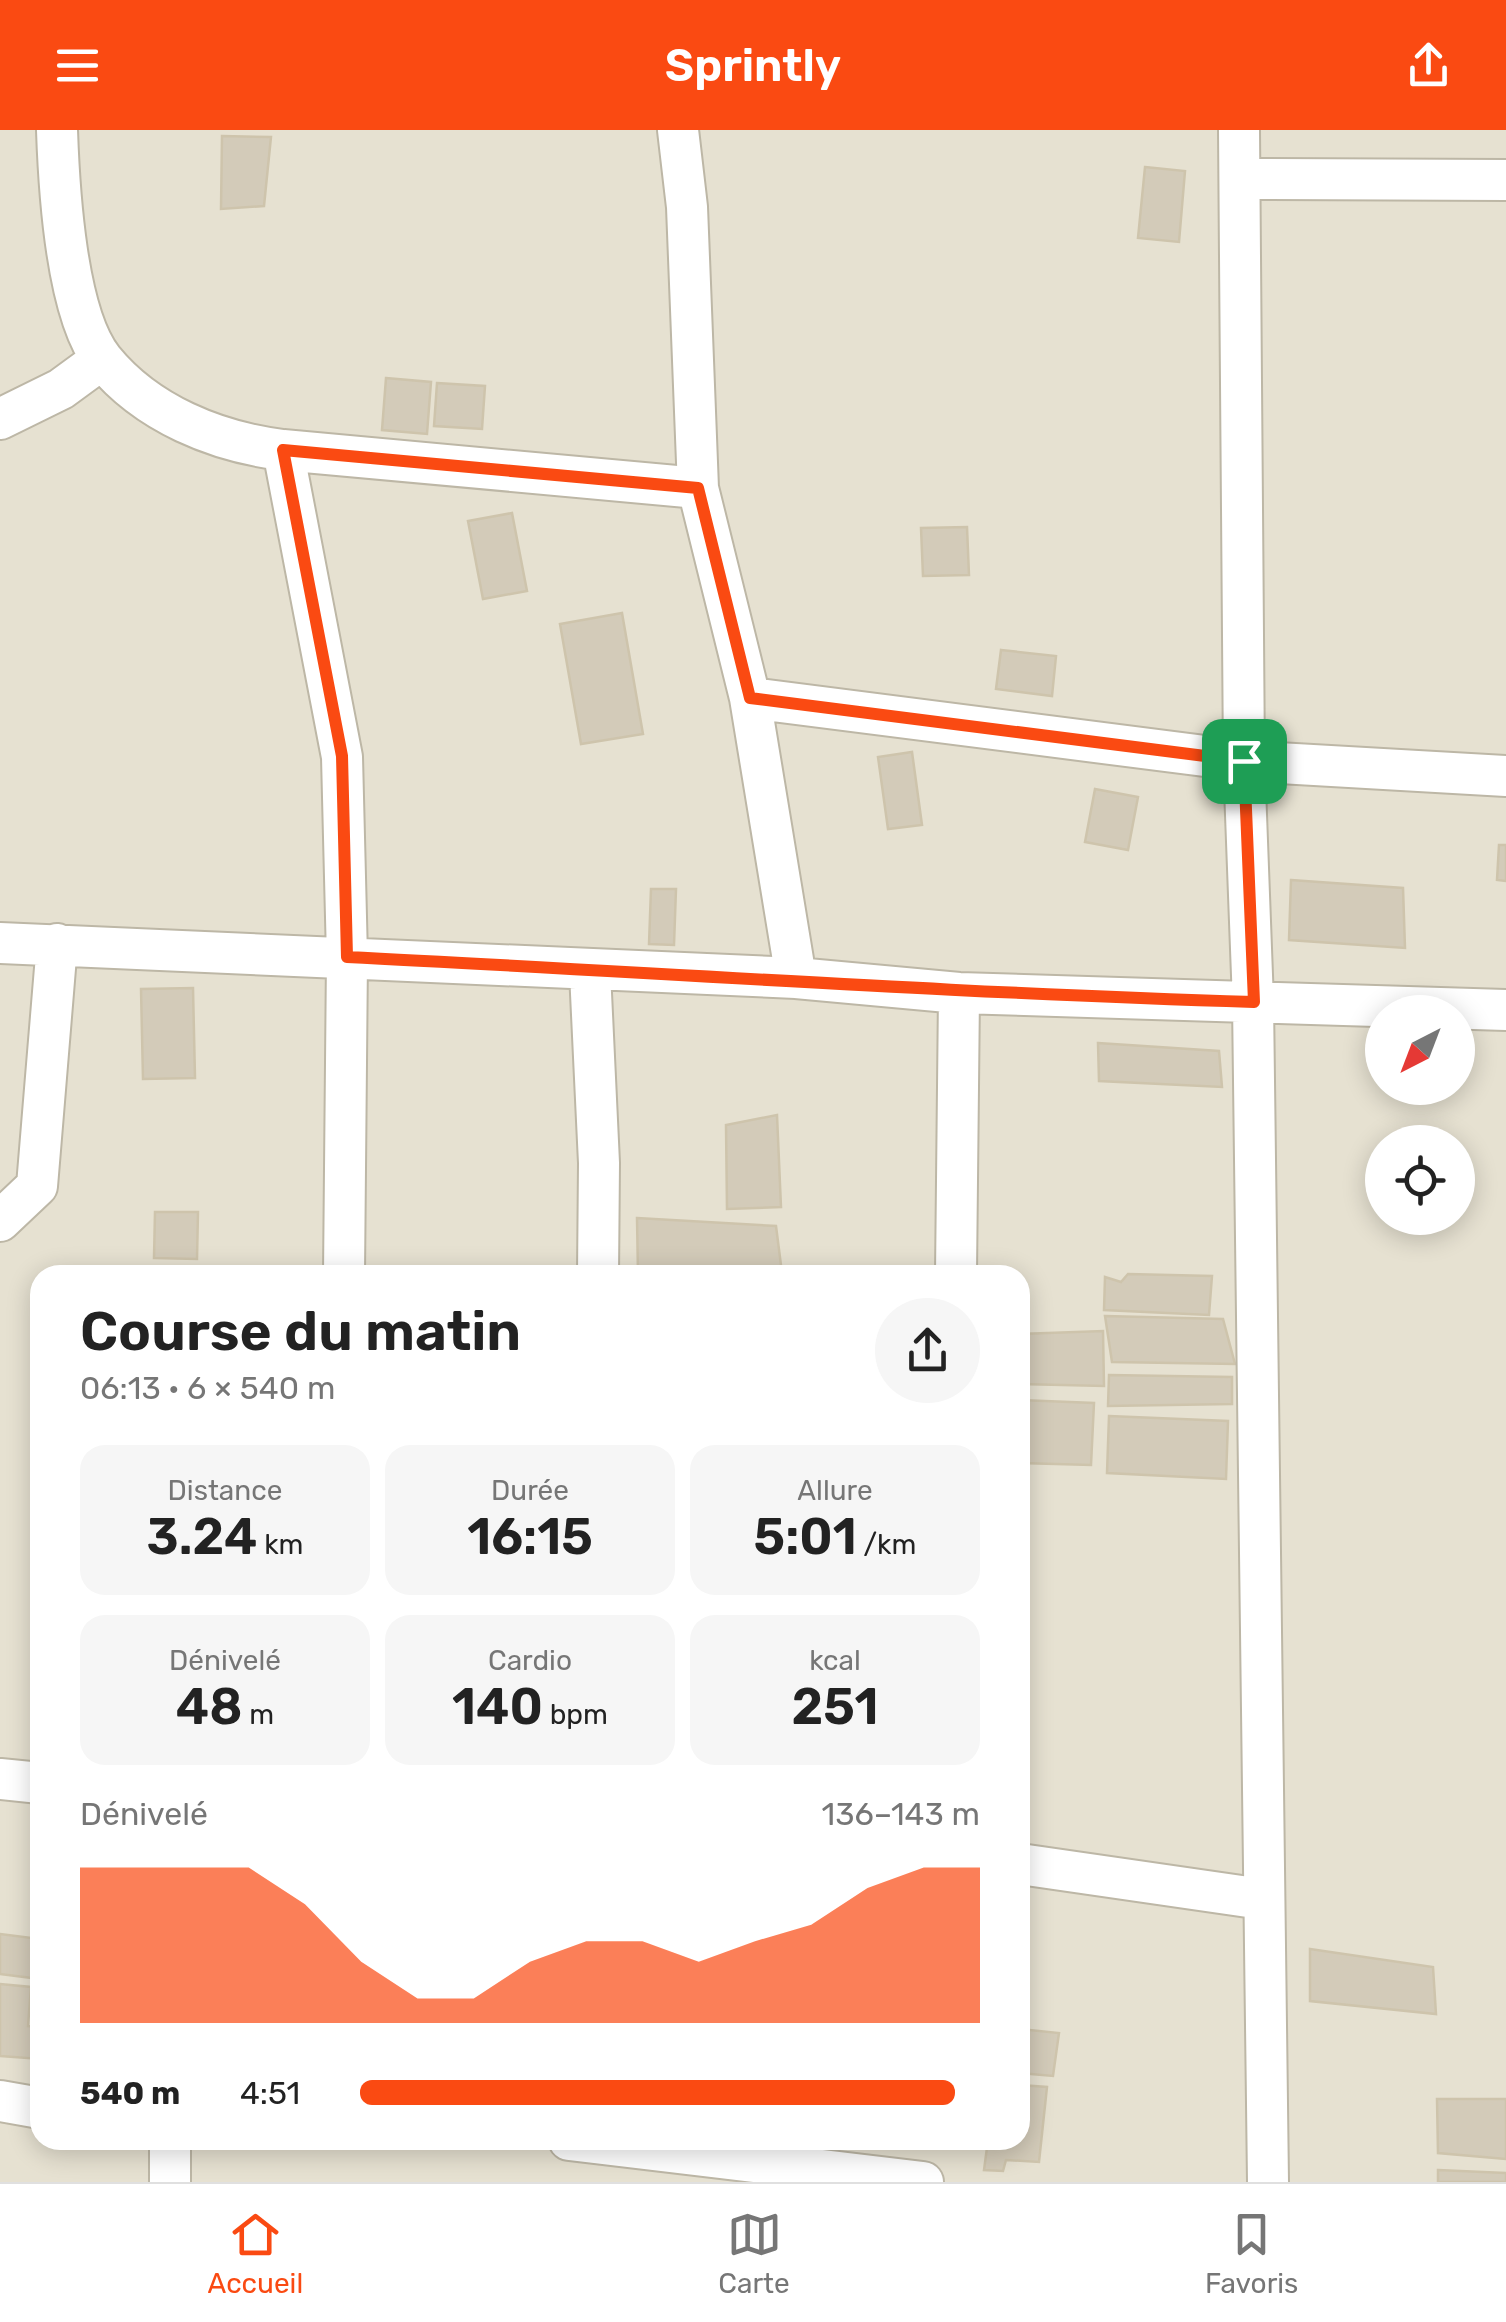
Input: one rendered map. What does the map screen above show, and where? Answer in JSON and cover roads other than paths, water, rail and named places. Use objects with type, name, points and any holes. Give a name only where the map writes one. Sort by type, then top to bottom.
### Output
[{"type":"street","points":[[57,130],[72,276],[102,358],[154,404],[204,432],[239,444],[283,450],[698,488]]},
{"type":"street","points":[[678,130],[687,207],[698,488],[750,698],[796,978]]},
{"type":"street","points":[[1239,130],[1244,761],[1254,1002],[1268,2182]]},
{"type":"street","points":[[1240,179],[1506,180]]},
{"type":"street","points":[[0,419],[61,389],[102,358]]},
{"type":"street","points":[[283,450],[342,756],[347,957],[344,1265]]},
{"type":"street","points":[[750,698],[1244,761],[1506,776]]},
{"type":"street","points":[[0,944],[796,978],[959,993],[1506,1010]]},
{"type":"street","points":[[0,1221],[38,1186],[57,944]]},
{"type":"street","points":[[590,972],[600,1163],[598,1265]]},
{"type":"street","points":[[956,1265],[959,993]]},
{"type":"street","points":[[0,1778],[30,1782]]},
{"type":"street","points":[[1030,1865],[1262,1899]]},
{"type":"street","points":[[0,2100],[30,2106]]},
{"type":"street","points":[[170,2150],[170,2182]]},
{"type":"street","points":[[653,2150],[923,2182]]}]
